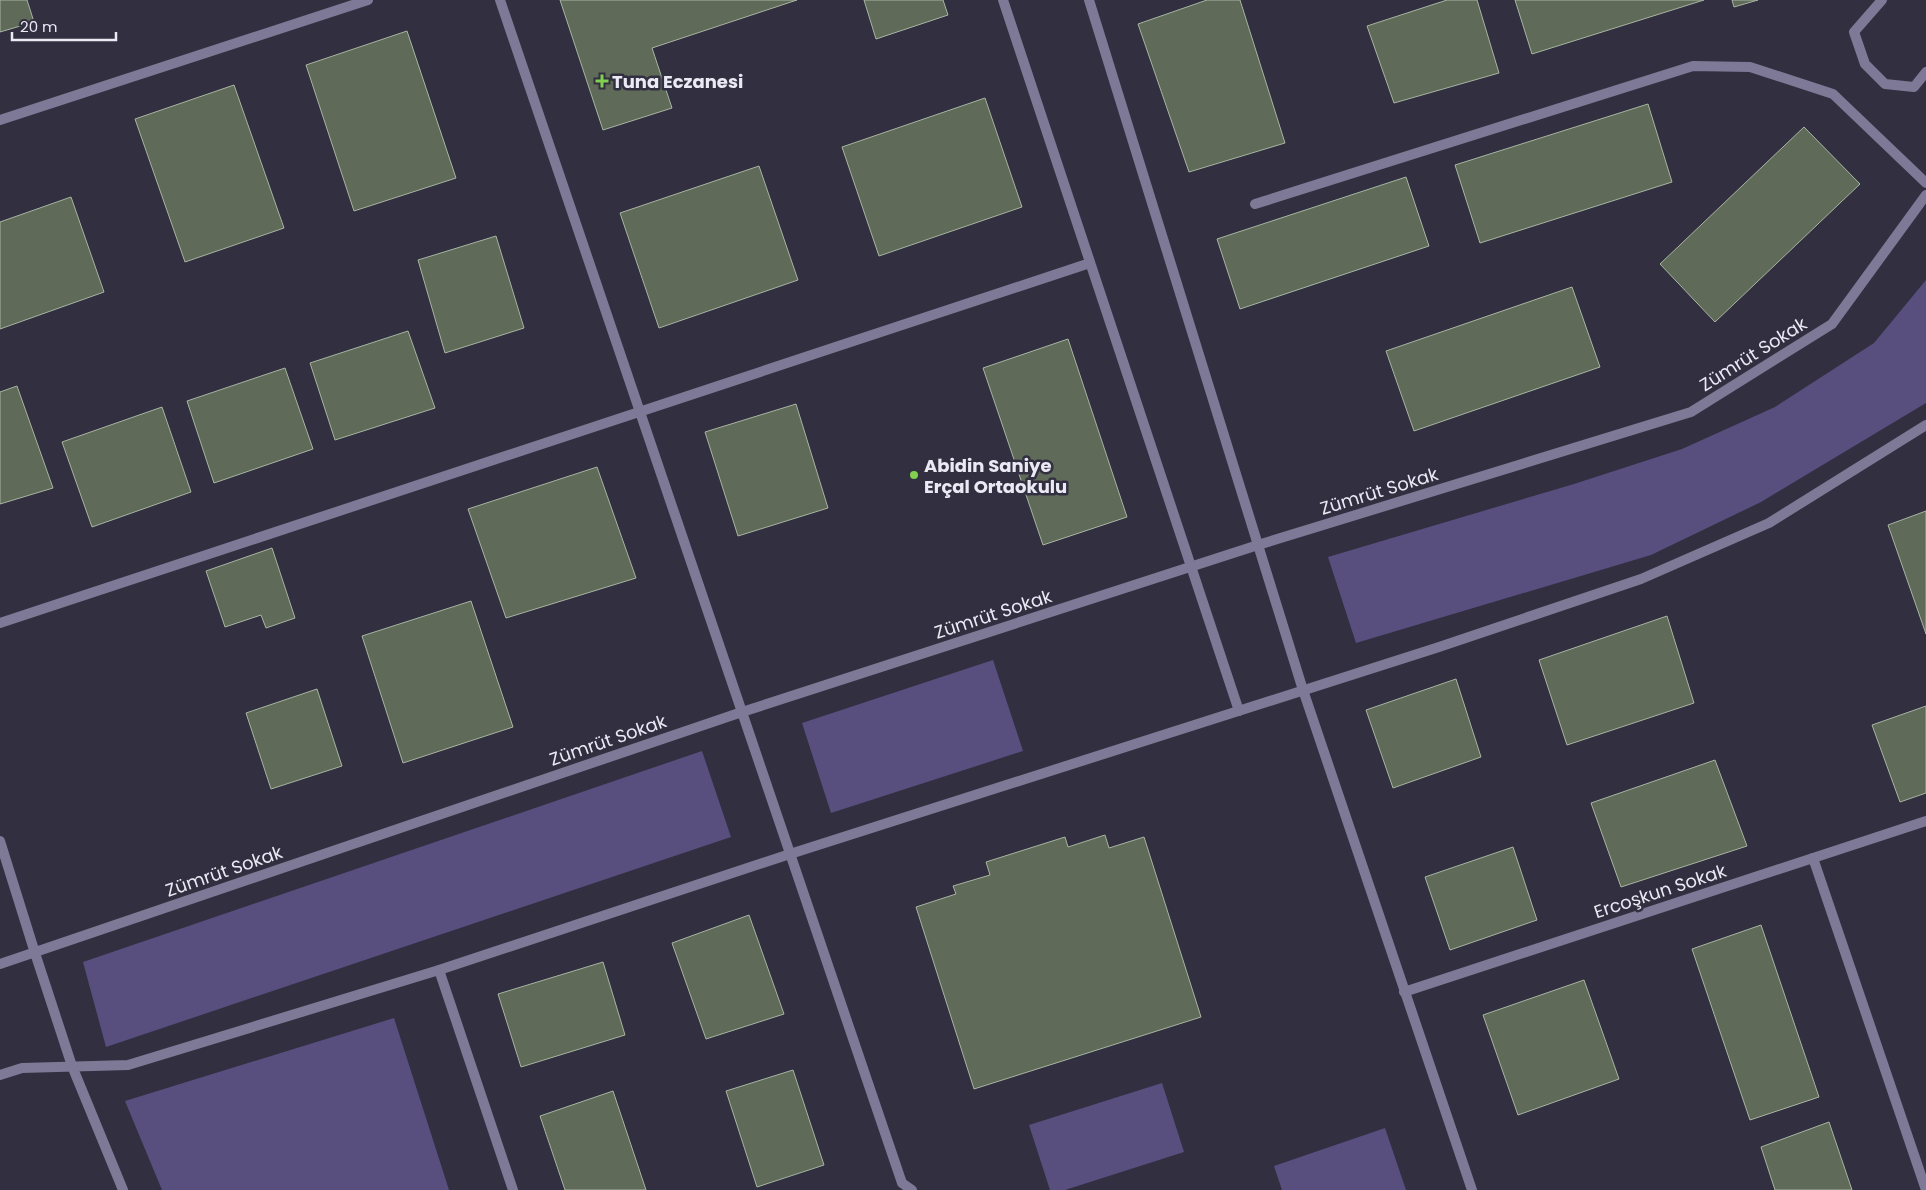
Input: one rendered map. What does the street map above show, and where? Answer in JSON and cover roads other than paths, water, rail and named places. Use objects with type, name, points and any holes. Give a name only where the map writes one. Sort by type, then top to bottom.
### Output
[{"type":"street","points":[[0,120],[368,0]]},
{"type":"street","points":[[500,0],[904,1187],[912,1190]]},
{"type":"street","points":[[1003,0],[1239,710]]},
{"type":"street","points":[[1089,0],[1303,690],[1472,1190]]},
{"type":"street","points":[[1882,0],[1854,32],[1865,64],[1885,84],[1914,87],[1926,72]]},
{"type":"street","points":[[1255,204],[1693,66],[1750,67],[1833,94],[1926,183]]},
{"type":"street","name":"Zümrüt Sokak","points":[[0,964],[742,712],[1258,545],[1691,412],[1832,324],[1926,195]]},
{"type":"street","points":[[0,624],[1090,263]]},
{"type":"street","points":[[0,1075],[22,1068],[128,1065],[439,970],[790,854],[1303,690],[1641,579],[1769,522],[1926,425]]},
{"type":"street","name":"Ercoşkun Sokak","points":[[1404,992],[1926,820]]},
{"type":"street","points":[[0,841],[72,1066],[123,1190]]},
{"type":"street","points":[[1813,858],[1926,1190]]},
{"type":"street","points":[[439,970],[513,1190]]},
{"type":"place","name":"Tuna Eczanesi","points":[[602,81]]},
{"type":"place","name":"Abidin Saniye Erçal Ortaokulu","points":[[914,475]]}]
